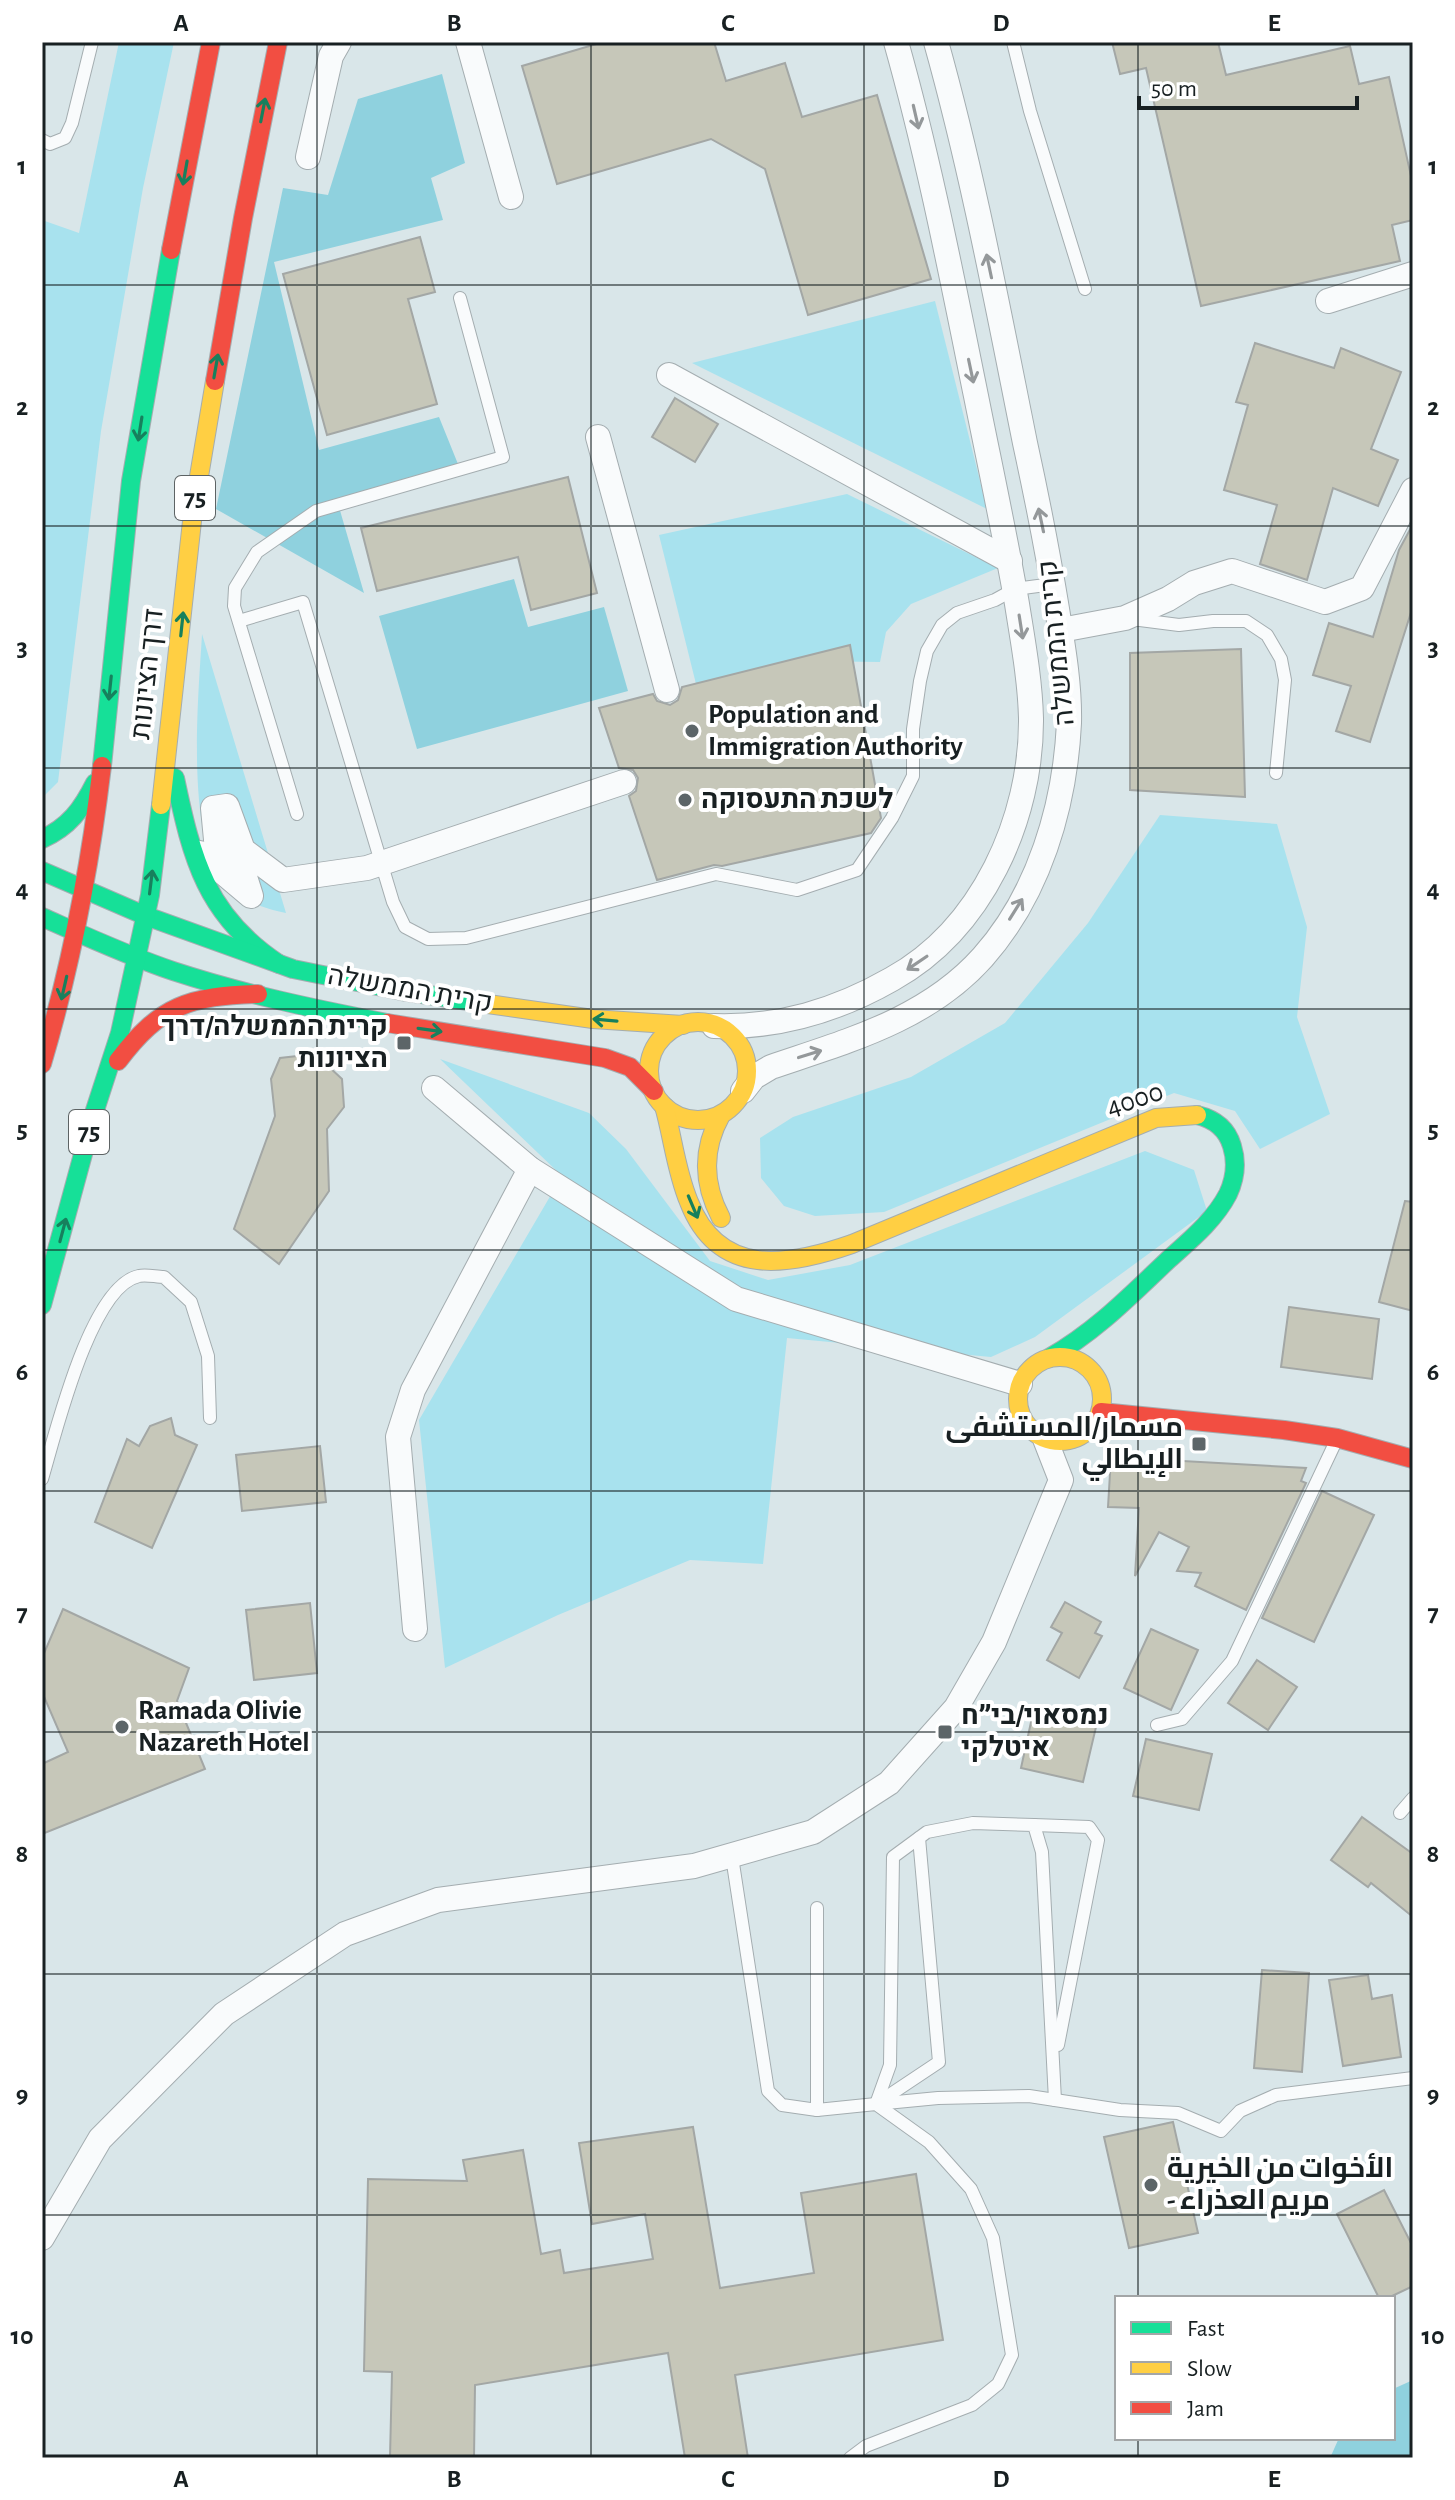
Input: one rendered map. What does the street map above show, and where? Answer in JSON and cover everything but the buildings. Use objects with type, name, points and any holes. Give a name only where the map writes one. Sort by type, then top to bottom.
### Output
[{"type":"main road","name":"דרך הציונות","points":[[45,1056],[85,890],[128,504],[148,379],[211,42]]},
{"type":"main road","name":"דרך הציונות","points":[[42,1305],[120,1033],[146,916],[193,512],[207,420],[278,42]]},
{"type":"main road","points":[[168,747],[193,859],[206,886],[245,940],[279,964]]},
{"type":"main road","points":[[42,839],[62,831],[78,815],[99,773]]},
{"type":"main road","name":"קרית הממשלה","points":[[42,871],[146,916],[279,964],[402,991],[593,1019],[714,1026]]},
{"type":"main road","name":"קרית הממשלה","points":[[42,917],[137,958],[258,994],[378,1023],[605,1058],[630,1067],[656,1106],[683,1118],[705,1120],[721,1115],[734,1105],[743,1091]]},
{"type":"main road","points":[[105,1080],[131,1041],[151,1021],[169,1009],[224,994],[258,994]]},
{"type":"main road","points":[[42,998],[45,1056]]},
{"type":"main road","points":[[656,1106],[648,1073],[651,1056],[655,1046],[667,1034],[683,1025]]},
{"type":"main road","points":[[714,1026],[730,1034],[741,1047],[746,1068],[743,1091]]},
{"type":"main road","points":[[558,1051],[595,1066],[614,1079]]},
{"type":"main road","name":"4000","points":[[656,1106],[676,1147],[678,1169],[694,1213],[705,1231],[744,1259],[767,1263],[794,1261],[848,1245],[1156,1118],[1181,1113],[1202,1114],[1217,1123],[1227,1135],[1234,1157],[1235,1174],[1229,1193],[1213,1217],[1094,1330],[1028,1371],[1020,1384]]},
{"type":"main road","points":[[721,1115],[712,1129],[706,1173],[711,1201],[731,1227]]},
{"type":"main road","name":"4000","points":[[751,1240],[788,1251],[817,1252],[848,1245]]},
{"type":"main road","name":"4000","points":[[1101,1412],[1102,1392],[1092,1371],[1100,1334],[1114,1311]]},
{"type":"main road","points":[[1049,1358],[1064,1357],[1080,1361],[1092,1371]]},
{"type":"main road","points":[[1020,1384],[1019,1410],[1025,1424],[1045,1439],[1060,1442],[1083,1435],[1094,1425],[1101,1412],[1284,1430],[1337,1438],[1413,1459]]},
{"type":"street","points":[[308,157],[331,56],[339,42]]},
{"type":"street","points":[[468,42],[511,197]]},
{"type":"street","name":"קרית הממשלה","points":[[714,1026],[750,1027],[780,1023],[864,995],[928,956],[954,931],[994,872],[1023,789],[1031,720],[1015,589],[934,191],[896,42]]},
{"type":"street","name":"קרית הממשלה","points":[[743,1091],[754,1077],[771,1067],[881,1030],[952,986],[983,957],[1029,889],[1047,844],[1060,797],[1069,720],[1061,630],[971,183],[936,42]]},
{"type":"street","points":[[1328,301],[1413,274]]},
{"type":"street","points":[[669,375],[1010,561]]},
{"type":"street","points":[[598,437],[667,690]]},
{"type":"street","points":[[1061,630],[1125,618],[1168,599],[1194,583],[1232,571],[1325,602],[1362,588],[1413,490]]},
{"type":"street","points":[[190,845],[251,896],[246,880],[217,850],[213,808],[227,806],[243,850],[283,880],[367,868],[624,782]]},
{"type":"street","points":[[434,1088],[530,1169],[736,1299],[1020,1384]]},
{"type":"street","points":[[415,1629],[398,1437],[413,1390],[530,1169]]},
{"type":"street","points":[[42,2238],[100,2139],[203,2035],[224,2014],[345,1934],[438,1900],[694,1866],[732,1857],[813,1832],[889,1783],[956,1708],[994,1642],[1061,1480],[1045,1439]]},
{"type":"lane","points":[[42,140],[50,144],[65,138],[92,42]]},
{"type":"lane","points":[[1013,42],[1030,111],[1085,289]]},
{"type":"lane","points":[[297,814],[234,606],[235,588],[257,552],[316,511],[503,457],[460,298]]},
{"type":"lane","points":[[239,621],[303,602],[393,902],[405,927],[428,939],[466,938],[716,874],[797,890],[857,870],[892,818],[913,776],[913,729],[927,651],[942,625],[957,613],[995,600],[1015,589],[1053,584]]},
{"type":"lane","points":[[1125,618],[1179,625],[1246,621],[1267,635],[1281,659],[1285,680],[1276,773]]},
{"type":"lane","points":[[42,1479],[82,1350],[103,1308],[119,1288],[137,1276],[164,1277],[191,1302],[208,1356],[210,1418]]},
{"type":"lane","points":[[1157,1725],[1182,1719],[1232,1661],[1337,1438]]},
{"type":"lane","points":[[1400,1813],[1413,1798]]},
{"type":"lane","points":[[876,2104],[890,2065],[893,1857],[927,1832],[973,1823],[1089,1827],[1098,1840],[1053,2066]]},
{"type":"lane","points":[[1034,1825],[1042,1852],[1055,2100]]},
{"type":"lane","points":[[876,2104],[939,2062],[919,1838]]},
{"type":"lane","points":[[732,1857],[768,2091],[782,2105],[817,2110],[938,2098],[1029,2096],[1120,2110],[1178,2113],[1221,2131],[1240,2111],[1276,2095],[1413,2078]]},
{"type":"lane","points":[[817,1908],[817,2110]]},
{"type":"lane","points":[[850,2458],[866,2446],[972,2405],[998,2384],[1012,2355],[993,2238],[971,2189],[929,2142],[876,2104]]},
{"type":"shaded area","points":[[119,42],[174,42],[143,188],[101,431],[58,782],[42,798],[42,220],[79,233]]},
{"type":"shaded area","points":[[442,74],[465,163],[431,178],[443,220],[274,262],[319,450],[439,417],[460,469],[339,507],[364,593],[216,509],[283,188],[328,195],[358,99]]},
{"type":"shaded area","points":[[935,301],[987,509],[692,363]]},
{"type":"shaded area","points":[[847,494],[998,568],[911,604],[886,632],[880,662],[802,661],[697,688],[659,535]]},
{"type":"shaded area","points":[[514,579],[528,627],[604,607],[628,691],[417,749],[379,616]]},
{"type":"shaded area","points":[[202,634],[286,913],[254,903],[226,883],[213,863],[204,835],[197,764]]},
{"type":"shaded area","points":[[1160,815],[1277,824],[1307,927],[1297,1017],[1330,1114],[1260,1149],[1235,1111],[1174,1093],[884,1212],[815,1216],[784,1206],[761,1178],[760,1138],[793,1117],[911,1077],[1005,1023],[1088,923]]},
{"type":"shaded area","points":[[440,1059],[589,1113],[626,1149],[710,1261],[768,1280],[850,1265],[1145,1151],[1194,1170],[1207,1211],[1035,1337],[991,1357],[787,1338],[763,1564],[690,1560],[558,1615],[445,1668],[419,1420],[562,1176]]},
{"type":"shaded area","points":[[1413,2380],[1413,2458],[1330,2458],[1338,2440],[1395,2440],[1395,2388]]},
{"type":"traffic: fast","points":[[102,766],[131,481],[171,250]]},
{"type":"traffic: fast","points":[[175,778],[196,860],[218,905],[254,946],[279,964]]},
{"type":"traffic: fast","points":[[42,839],[74,816],[95,783]]},
{"type":"traffic: fast","points":[[42,1305],[95,1110],[120,1033],[150,895],[161,805]]},
{"type":"traffic: fast","points":[[42,871],[146,916],[293,969],[488,1004]]},
{"type":"traffic: fast","points":[[42,917],[107,946],[199,979],[387,1023]]},
{"type":"traffic: fast","points":[[1049,1358],[1111,1313],[1200,1230],[1222,1204],[1234,1176],[1232,1146],[1219,1126],[1197,1115]]},
{"type":"traffic: slow","points":[[161,805],[193,512],[215,381]]},
{"type":"traffic: slow","points":[[488,1004],[593,1019],[683,1025]]},
{"type":"traffic: slow","points":[[698,1022],[717,1026],[732,1037],[743,1052],[747,1071],[743,1090],[732,1105],[717,1116],[698,1120],[679,1116],[664,1105],[653,1090],[649,1071],[653,1052],[664,1037],[679,1026],[698,1022]]},
{"type":"traffic: slow","points":[[664,1106],[685,1190],[702,1227],[718,1244],[737,1255],[781,1261],[804,1258],[852,1244],[1156,1118],[1197,1115]]},
{"type":"traffic: slow","points":[[721,1115],[710,1141],[707,1166],[711,1192],[721,1218]]},
{"type":"traffic: slow","points":[[1052,1357],[1068,1357],[1084,1364],[1095,1375],[1102,1399],[1099,1415],[1090,1429],[1068,1441],[1052,1441],[1036,1434],[1025,1423],[1018,1407],[1018,1391],[1025,1375],[1036,1364],[1052,1357]]},
{"type":"traffic: jam","points":[[171,250],[211,42]]},
{"type":"traffic: jam","points":[[215,381],[278,42]]},
{"type":"traffic: jam","points":[[42,1064],[78,916],[102,766]]},
{"type":"traffic: jam","points":[[118,1061],[148,1027],[178,1007],[213,997],[258,994]]},
{"type":"traffic: jam","points":[[387,1023],[605,1058],[630,1067],[654,1091]]},
{"type":"traffic: jam","points":[[1101,1412],[1284,1430],[1337,1438],[1413,1459]]},
{"type":"place","name":"Population and Immigration Authority","points":[[692,731]]},
{"type":"place","name":"לשכת התעסוקה","points":[[685,800]]},
{"type":"place","name":"קרית הממשלה/דרך הציונות","points":[[404,1043]]},
{"type":"place","name":"مسمار/المستشفى الإيطالي","points":[[1199,1444]]},
{"type":"place","name":"Ramada Olivie Nazareth Hotel","points":[[122,1727]]},
{"type":"place","name":"נמסאוי/בי״ח איטלקי","points":[[945,1732]]},
{"type":"place","name":"الأخوات من الخيرية - مريم العذراء","points":[[1151,2185]]}]
